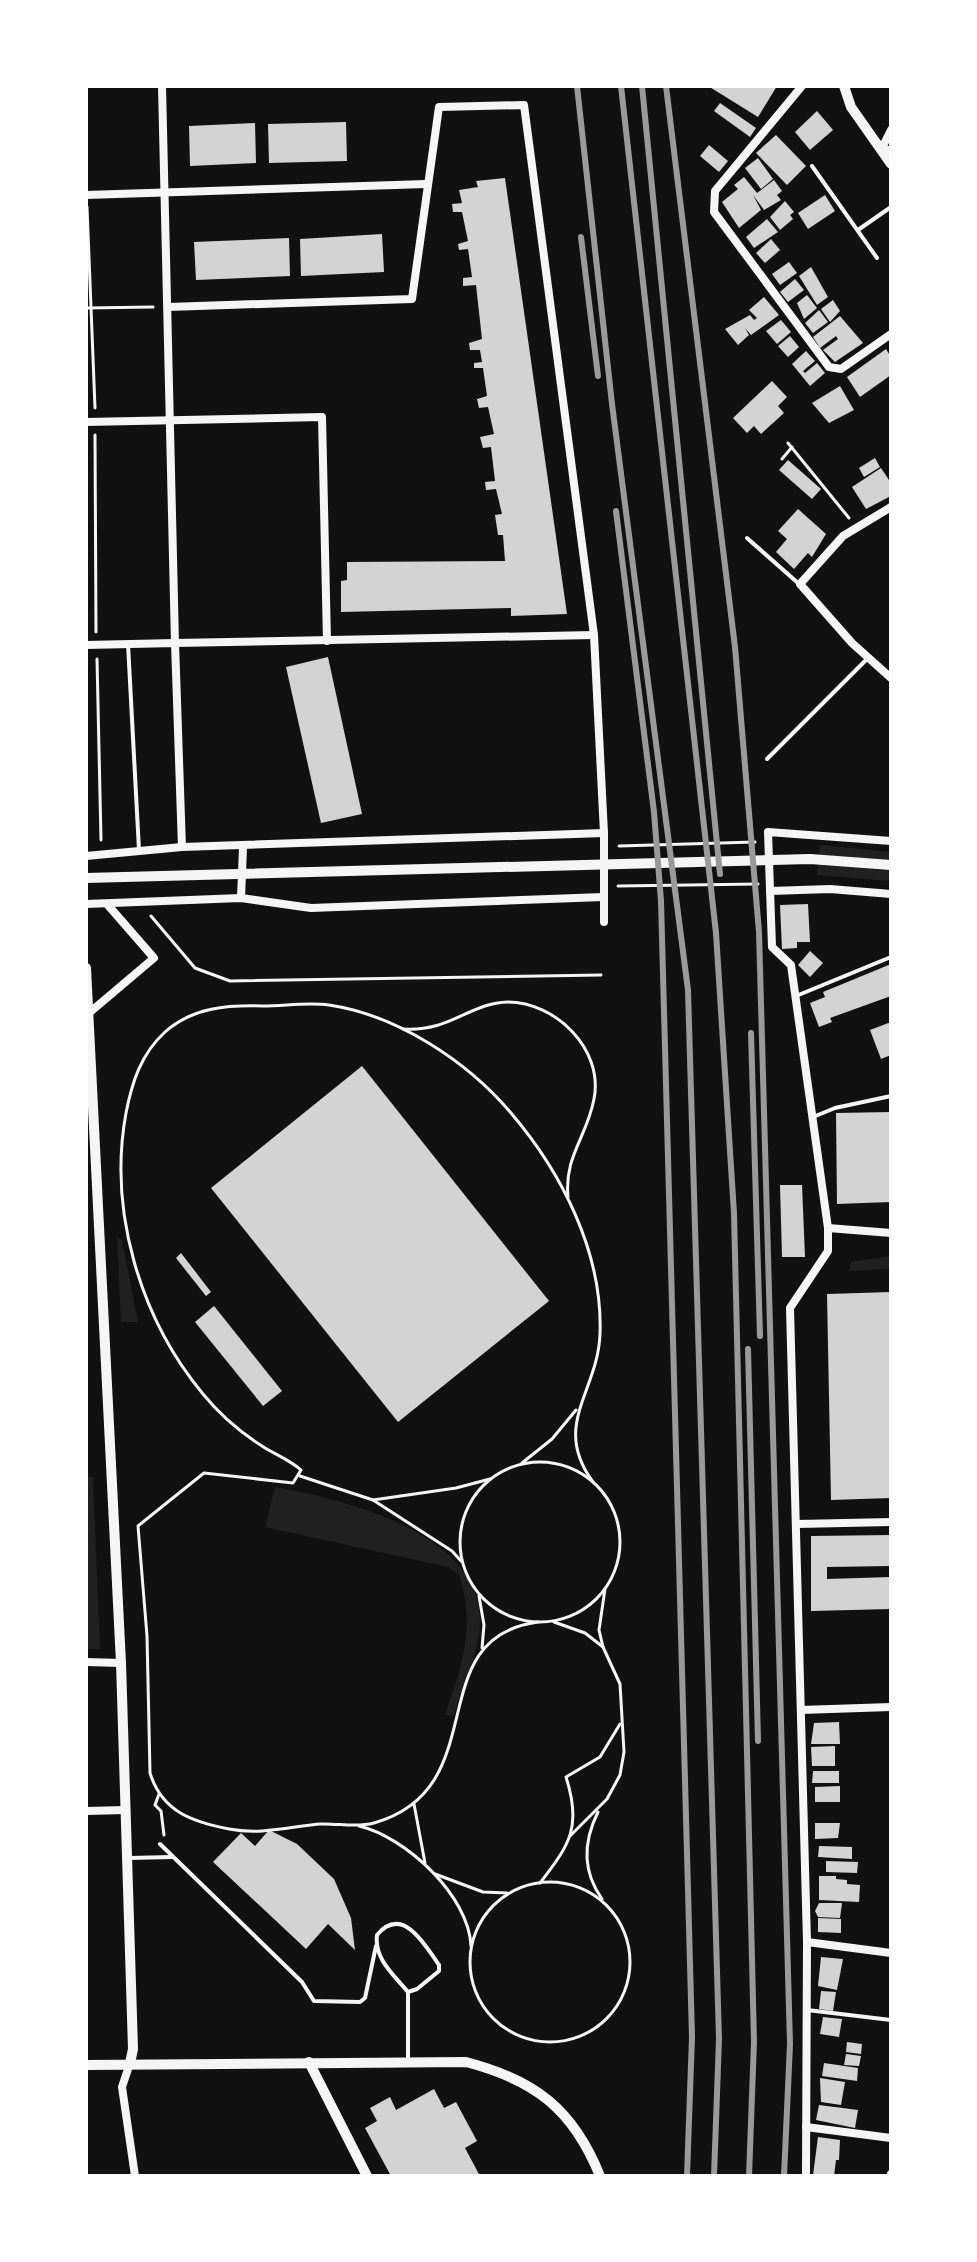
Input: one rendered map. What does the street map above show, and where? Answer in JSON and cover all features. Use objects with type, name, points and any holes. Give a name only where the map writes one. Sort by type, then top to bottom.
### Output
[{"type":"street","points":[[162,86],[182,847]]},
{"type":"street","points":[[802,86],[715,191],[714,212],[829,367],[841,369],[891,334]]},
{"type":"street","points":[[844,86],[851,107],[886,150],[891,164]]},
{"type":"street","points":[[168,307],[412,299],[439,107],[524,105],[594,635],[604,833],[604,922]]},
{"type":"street","points":[[886,150],[891,130]]},
{"type":"street","points":[[86,195],[426,184]]},
{"type":"street","points":[[90,422],[171,423],[322,417],[327,641]]},
{"type":"street","points":[[891,507],[856,528],[805,575],[800,584],[891,678]]},
{"type":"street","points":[[86,645],[594,635]]},
{"type":"street","points":[[806,2176],[807,1942],[790,1308],[828,1251],[828,1228],[791,965],[772,947],[768,832],[891,841]]},
{"type":"street","points":[[86,856],[182,847],[243,848],[604,833]]},
{"type":"street","points":[[241,898],[243,848]]},
{"type":"street","points":[[86,878],[810,859],[891,865]]},
{"type":"street","points":[[770,891],[830,889],[891,894]]},
{"type":"street","points":[[86,904],[241,898],[311,908],[603,897]]},
{"type":"street","points":[[89,1013],[154,958],[107,904]]},
{"type":"street","points":[[86,968],[121,1663],[133,2049],[122,2087],[135,2176]]},
{"type":"street","points":[[828,1228],[891,1233]]},
{"type":"street","points":[[797,1524],[891,1522]]},
{"type":"street","points":[[86,1662],[121,1663]]},
{"type":"street","points":[[801,1710],[891,1707]]},
{"type":"street","points":[[86,1811],[125,1810]]},
{"type":"street","points":[[807,1942],[891,1953]]},
{"type":"street","points":[[86,2065],[408,2060],[466,2062],[525,2083],[572,2122],[600,2176]]},
{"type":"street","points":[[309,2062],[367,2176]]},
{"type":"street","points":[[806,2127],[891,2138]]},
{"type":"lane","points":[[812,166],[877,258]]},
{"type":"lane","points":[[858,230],[891,207]]},
{"type":"lane","points":[[747,538],[800,584]]},
{"type":"lane","points":[[128,644],[139,852]]},
{"type":"lane","points":[[767,759],[869,657]]},
{"type":"lane","points":[[796,996],[891,957]]},
{"type":"lane","points":[[811,1118],[835,1108],[891,1096]]},
{"type":"lane","points":[[160,1844],[302,1982],[314,2001],[352,2002],[365,1998],[383,1928],[399,1921],[434,1958],[439,1971],[408,1992]]},
{"type":"lane","points":[[126,1858],[172,1857]]},
{"type":"lane","points":[[376,1946],[378,1956],[408,1992],[408,2060]]},
{"type":"lane","points":[[807,2010],[891,2020]]},
{"type":"path","points":[[86,195],[101,856]]},
{"type":"path","points":[[89,308],[168,307]]},
{"type":"path","points":[[782,459],[790,445],[856,528]]},
{"type":"path","points":[[135,903],[146,909],[195,968],[230,981],[601,975]]},
{"type":"path","points":[[401,1028],[446,1025],[487,1005],[510,1002],[542,1007],[567,1026],[591,1063],[595,1095],[585,1129],[570,1157],[569,1201]]},
{"type":"path","points":[[300,1476],[298,1467],[247,1436],[210,1403],[176,1359],[155,1321],[124,1222],[121,1164],[130,1088],[141,1062],[166,1031],[206,1009],[325,1005],[350,1009],[401,1028],[430,1044],[490,1090],[533,1140],[569,1201],[594,1273],[600,1323],[595,1369],[577,1409],[552,1439],[519,1465],[493,1477],[456,1488],[373,1500]]},
{"type":"path","points":[[354,1825],[390,1839],[425,1863],[463,1913],[471,1949],[474,1990],[498,2023],[534,2041],[575,2039],[609,2016],[628,1981],[627,1940],[591,1881],[585,1857],[588,1834],[620,1775],[624,1752],[620,1684],[603,1647],[599,1612],[616,1565],[619,1531],[613,1509],[593,1482],[578,1452],[575,1433],[577,1409]]},
{"type":"path","points":[[519,1465],[552,1463],[574,1469],[593,1482]]},
{"type":"path","points":[[300,1476],[293,1483],[204,1473],[138,1526],[147,1636],[150,1773],[159,1794],[184,1817],[252,1832],[317,1824],[354,1825],[391,1817],[431,1787],[445,1765],[467,1678],[481,1651],[510,1627],[550,1621],[582,1610],[606,1586]]},
{"type":"path","points":[[300,1476],[373,1500],[452,1551],[463,1563],[478,1593],[483,1615],[481,1651]]},
{"type":"path","points":[[463,1563],[460,1541],[464,1518],[473,1498],[493,1477]]},
{"type":"path","points":[[478,1593],[505,1614],[538,1622]]},
{"type":"path","points":[[550,1621],[585,1633],[603,1647]]},
{"type":"path","points":[[540,1883],[560,1860],[570,1836],[575,1810],[566,1777],[600,1757],[621,1721]]},
{"type":"path","points":[[159,1794],[155,1805],[161,1811],[165,1832],[160,1844]]},
{"type":"path","points":[[414,1802],[415,1824],[425,1863]]},
{"type":"path","points":[[570,1836],[600,1808]]},
{"type":"path","points":[[434,1874],[483,1892],[511,1893]]},
{"type":"path","points":[[471,1949],[488,1912],[511,1893],[540,1883],[580,1888],[606,1905]]},
{"type":"shaded area","points":[[820,845],[891,852],[891,881],[817,875]]},
{"type":"shaded area","points":[[117,1236],[122,1240],[138,1322],[121,1322]]},
{"type":"shaded area","points":[[891,1256],[891,1269],[850,1271],[851,1262]]},
{"type":"shaded area","points":[[86,1476],[93,1477],[100,1649],[86,1649]]},
{"type":"shaded area","points":[[275,1487],[336,1500],[403,1525],[434,1543],[458,1565],[474,1591],[480,1622],[474,1657],[454,1716],[445,1715],[457,1679],[467,1628],[459,1574],[448,1567],[265,1527]]},
{"type":"building","points":[[708,86],[777,86],[758,117]]},
{"type":"building","points":[[720,103],[756,128],[750,137],[714,111]]},
{"type":"building","points":[[817,111],[833,130],[810,150],[795,132]]},
{"type":"building","points":[[346,122],[347,161],[269,163],[268,124]]},
{"type":"building","points":[[255,123],[256,163],[190,166],[189,126]]},
{"type":"building","points":[[776,135],[806,166],[787,185],[756,153]]},
{"type":"building","points":[[709,145],[728,161],[719,172],[700,156]]},
{"type":"building","points":[[758,158],[773,179],[761,189],[745,168]]},
{"type":"building","points":[[744,177],[757,193],[774,180],[782,191],[777,195],[781,200],[764,210],[753,195],[761,210],[739,228],[722,202],[738,189],[734,185]]},
{"type":"building","points":[[505,178],[567,614],[511,616],[511,608],[341,612],[341,581],[347,580],[347,562],[505,561],[503,535],[498,535],[495,515],[502,514],[496,489],[486,490],[485,482],[495,481],[491,447],[483,448],[480,437],[494,434],[488,407],[479,408],[477,399],[487,396],[483,368],[474,368],[474,363],[482,362],[480,350],[470,350],[469,343],[482,339],[476,285],[463,286],[463,278],[472,277],[468,249],[459,250],[458,244],[468,241],[462,212],[453,212],[452,204],[462,203],[459,190],[478,187],[476,181]]},
{"type":"building","points":[[825,195],[835,211],[808,229],[798,213]]},
{"type":"building","points":[[785,201],[794,212],[790,215],[793,219],[780,230],[770,217]]},
{"type":"building","points":[[767,219],[778,232],[754,248],[746,237]]},
{"type":"building","points":[[382,234],[384,272],[301,276],[300,239]]},
{"type":"building","points":[[289,238],[290,276],[196,280],[194,242]]},
{"type":"building","points":[[771,239],[780,250],[765,263],[756,253]]},
{"type":"building","points":[[789,262],[797,273],[780,285],[772,274]]},
{"type":"building","points":[[811,267],[828,297],[817,305],[799,276]]},
{"type":"building","points":[[795,279],[804,290],[788,302],[780,292]]},
{"type":"building","points":[[807,295],[817,308],[804,319],[797,303]]},
{"type":"building","points":[[764,297],[779,315],[751,335],[745,328],[749,335],[738,345],[725,329],[750,315],[754,320],[757,318],[749,310]]},
{"type":"building","points":[[833,300],[840,311],[830,322],[821,309]]},
{"type":"building","points":[[819,310],[828,322],[813,333],[805,323]]},
{"type":"building","points":[[840,316],[863,343],[835,362],[823,350],[838,339],[836,336],[820,348],[813,337]]},
{"type":"building","points":[[781,320],[791,332],[777,344],[766,331]]},
{"type":"building","points":[[790,336],[799,347],[788,357],[778,346]]},
{"type":"building","points":[[886,349],[891,357],[891,375],[860,397],[847,377]]},
{"type":"building","points":[[806,351],[815,361],[803,371],[805,373],[817,363],[825,373],[810,386],[792,364]]},
{"type":"building","points":[[772,381],[787,397],[778,406],[784,413],[761,434],[754,426],[747,433],[733,418]]},
{"type":"building","points":[[840,386],[854,410],[829,423],[812,403]]},
{"type":"building","points":[[875,458],[880,467],[864,477],[859,468]]},
{"type":"building","points":[[788,460],[821,489],[812,499],[779,470]]},
{"type":"building","points":[[881,468],[891,483],[891,496],[866,509],[852,487]]},
{"type":"building","points":[[798,509],[826,534],[812,557],[808,553],[794,569],[776,552],[787,539],[778,531]]},
{"type":"building","points":[[328,657],[362,814],[321,823],[286,667]]},
{"type":"building","points":[[808,904],[810,942],[797,942],[797,948],[782,949],[780,905]]},
{"type":"building","points":[[810,951],[823,963],[810,977],[798,965]]},
{"type":"building","points":[[891,964],[891,996],[830,1018],[832,1022],[819,1027],[810,1003],[825,997],[823,992]]},
{"type":"building","points":[[891,1022],[891,1055],[881,1059],[870,1030]]},
{"type":"building","points":[[362,1066],[549,1301],[398,1422],[211,1188]]},
{"type":"building","points":[[891,1112],[891,1202],[837,1204],[836,1113]]},
{"type":"building","points":[[780,1185],[802,1185],[805,1257],[782,1257]]},
{"type":"building","points":[[181,1253],[211,1292],[206,1296],[176,1258]]},
{"type":"building","points":[[891,1292],[891,1498],[831,1500],[827,1294]]},
{"type":"building","points":[[214,1306],[282,1391],[263,1406],[195,1322]]},
{"type":"building","points":[[891,1535],[891,1566],[827,1567],[827,1579],[891,1577],[891,1609],[811,1611],[811,1536]]},
{"type":"building","points":[[839,1722],[840,1744],[811,1744],[814,1723]]},
{"type":"building","points":[[835,1746],[835,1766],[812,1766],[811,1747]]},
{"type":"building","points":[[813,1771],[839,1771],[839,1783],[812,1783]]},
{"type":"building","points":[[840,1786],[840,1802],[815,1802],[815,1787]]},
{"type":"building","points":[[815,1823],[840,1823],[838,1838],[815,1839]]},
{"type":"building","points":[[269,1830],[297,1844],[334,1879],[351,1918],[355,1950],[328,1924],[306,1949],[213,1862],[241,1833],[255,1846]]},
{"type":"building","points":[[819,1846],[852,1847],[852,1859],[818,1857]]},
{"type":"building","points":[[826,1861],[858,1862],[857,1873],[826,1872]]},
{"type":"building","points":[[819,1876],[836,1876],[836,1879],[847,1880],[847,1884],[860,1885],[859,1902],[819,1900]]},
{"type":"building","points":[[819,1903],[842,1903],[840,1918],[818,1917],[815,1911]]},
{"type":"building","points":[[818,1918],[841,1919],[841,1933],[818,1932]]},
{"type":"building","points":[[821,1957],[843,1959],[837,1990],[818,1986]]},
{"type":"building","points":[[821,1991],[836,1992],[833,2011],[819,2009]]},
{"type":"building","points":[[823,2017],[842,2019],[839,2037],[820,2034]]},
{"type":"building","points":[[847,2042],[862,2044],[861,2054],[846,2052]]},
{"type":"building","points":[[846,2054],[861,2056],[859,2066],[844,2065]]},
{"type":"building","points":[[824,2063],[858,2068],[857,2081],[822,2076]]},
{"type":"building","points":[[820,2078],[845,2082],[841,2105],[821,2102]]},
{"type":"building","points":[[434,2089],[444,2108],[456,2102],[477,2141],[465,2148],[480,2176],[391,2176],[365,2128],[377,2121],[370,2108],[390,2097],[396,2110]]},
{"type":"building","points":[[819,2105],[858,2110],[855,2128],[816,2120]]},
{"type":"building","points":[[818,2137],[840,2140],[834,2176],[813,2175]]},
{"type":"railway","points":[[577,86],[612,404],[688,990],[719,2039],[714,2176]]},
{"type":"railway","points":[[621,86],[716,933],[734,1213],[754,2042],[749,2176]]},
{"type":"railway","points":[[642,86],[720,874]]},
{"type":"railway","points":[[666,86],[735,647],[759,932],[790,2044],[784,2176]]},
{"type":"railway","points":[[581,237],[598,376]]},
{"type":"railway","points":[[616,511],[654,812],[661,901],[692,2037],[687,2176]]},
{"type":"railway","points":[[751,1033],[760,1336]]},
{"type":"railway","points":[[748,1349],[758,1741]]}]
